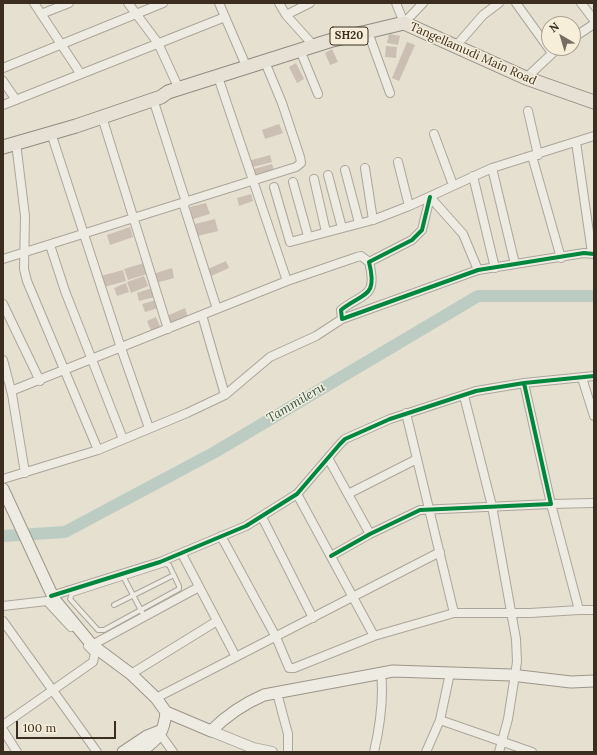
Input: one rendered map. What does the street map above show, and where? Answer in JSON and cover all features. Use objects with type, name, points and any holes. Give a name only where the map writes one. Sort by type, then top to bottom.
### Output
[{"type":"main road","name":"Tangellamudi Main Road","points":[[174,91],[300,50],[404,23],[526,78],[594,102]]},
{"type":"main road","name":"SH20","points":[[3,147],[102,117],[174,91]]},
{"type":"main road","points":[[3,490],[51,596],[68,618],[92,645],[131,674],[156,698],[166,712],[211,731],[225,717],[247,702],[264,695],[381,672],[450,672],[514,676],[571,682],[594,681]]},
{"type":"main road","points":[[140,752],[152,743],[161,732],[166,712]]},
{"type":"main road","points":[[123,752],[161,732]]},
{"type":"street","points":[[34,3],[60,45],[80,73]]},
{"type":"street","points":[[41,14],[69,3]]},
{"type":"street","points":[[128,3],[158,43],[174,91]]},
{"type":"street","points":[[3,68],[163,3]]},
{"type":"street","points":[[219,3],[247,68]]},
{"type":"street","points":[[279,3],[286,15],[314,46]]},
{"type":"street","points":[[286,15],[310,3]]},
{"type":"street","points":[[396,3],[404,23],[423,3]]},
{"type":"street","points":[[456,46],[483,15],[499,3]]},
{"type":"street","points":[[516,3],[541,33]]},
{"type":"street","points":[[581,3],[594,20]]},
{"type":"street","points":[[3,105],[80,73],[225,17]]},
{"type":"street","points":[[581,33],[594,24]]},
{"type":"street","points":[[368,32],[390,93]]},
{"type":"street","points":[[300,50],[318,94]]},
{"type":"street","points":[[526,78],[549,56]]},
{"type":"street","points":[[3,259],[296,167],[300,163],[282,103],[265,62]]},
{"type":"street","points":[[218,77],[287,281]]},
{"type":"street","points":[[3,81],[16,100]]},
{"type":"street","points":[[153,99],[217,309]]},
{"type":"street","points":[[528,111],[535,155],[561,258]]},
{"type":"street","points":[[102,117],[168,329]]},
{"type":"street","points":[[51,133],[83,234],[149,428]]},
{"type":"street","points":[[434,134],[453,185]]},
{"type":"street","points":[[275,246],[308,236],[373,220],[430,197],[492,168],[594,136]]},
{"type":"street","points":[[3,479],[98,450],[226,395],[270,357],[316,336],[342,319],[478,270],[561,258],[584,253],[593,254],[576,142]]},
{"type":"street","points":[[16,143],[25,216],[24,268],[27,281],[98,450]]},
{"type":"street","points":[[398,162],[409,206]]},
{"type":"street","points":[[365,168],[373,220]]},
{"type":"street","points":[[492,168],[515,264]]},
{"type":"street","points":[[345,170],[359,223]]},
{"type":"street","points":[[328,175],[342,228]]},
{"type":"street","points":[[473,176],[495,268]]},
{"type":"street","points":[[314,179],[326,232]]},
{"type":"street","points":[[293,182],[308,236]]},
{"type":"street","points":[[274,187],[290,242]]},
{"type":"street","points":[[369,262],[412,240],[422,230],[430,197]]},
{"type":"street","points":[[430,197],[463,234],[478,270]]},
{"type":"street","points":[[50,245],[65,291],[123,439]]},
{"type":"street","points":[[11,392],[287,281],[361,256],[369,262],[373,279],[370,289],[366,295],[351,302],[341,310],[342,319]]},
{"type":"street","points":[[3,304],[40,381]]},
{"type":"street","points":[[202,315],[226,395]]},
{"type":"street","points":[[3,360],[11,392],[25,473]]},
{"type":"street","points":[[51,596],[123,576],[182,554],[246,526],[297,494],[345,439],[390,419],[476,391],[524,382],[594,376]]},
{"type":"street","points":[[582,378],[594,416]]},
{"type":"street","points":[[524,382],[551,504],[579,610]]},
{"type":"street","points":[[464,396],[492,506],[503,576],[512,612],[517,662],[508,719],[499,752]]},
{"type":"street","points":[[406,413],[454,613]]},
{"type":"street","points":[[328,458],[370,534]]},
{"type":"street","points":[[348,494],[417,459]]},
{"type":"street","points":[[297,494],[374,636]]},
{"type":"street","points":[[331,556],[370,534],[420,510],[430,508],[594,503]]},
{"type":"street","points":[[262,517],[313,618]]},
{"type":"street","points":[[221,536],[276,637],[289,668],[294,668],[374,636],[454,613],[530,613],[594,610]]},
{"type":"street","points":[[156,698],[440,552]]},
{"type":"street","points":[[182,554],[236,657]]},
{"type":"street","points":[[92,645],[142,612],[199,587]]},
{"type":"street","points":[[3,606],[47,601],[95,653],[93,662],[3,725]]},
{"type":"street","points":[[3,621],[97,752]]},
{"type":"street","points":[[131,674],[217,621]]},
{"type":"street","points":[[374,752],[381,713],[383,686],[381,672]]},
{"type":"street","points":[[426,752],[440,720],[450,672]]},
{"type":"street","points":[[277,693],[288,734],[288,752]]},
{"type":"street","points":[[440,720],[532,752]]},
{"type":"street","points":[[3,730],[17,752]]},
{"type":"street","points":[[211,731],[253,748],[272,752]]},
{"type":"street","points":[[161,732],[173,752]]},
{"type":"lane","points":[[165,564],[169,565],[179,586],[178,589],[142,612],[104,630],[99,630],[70,599],[72,594],[123,576],[165,564]]},
{"type":"lane","points":[[114,605],[174,575]]},
{"type":"lane","points":[[123,576],[142,612]]},
{"type":"building","points":[[389,34],[400,36],[398,45],[387,43]]},
{"type":"building","points":[[407,42],[415,45],[399,81],[392,78]]},
{"type":"building","points":[[386,46],[397,47],[396,58],[385,57]]},
{"type":"building","points":[[332,49],[338,62],[330,65],[325,53]]},
{"type":"building","points":[[296,63],[304,79],[297,83],[289,67]]},
{"type":"building","points":[[279,124],[283,133],[265,139],[262,130]]},
{"type":"building","points":[[270,155],[272,162],[249,168],[248,161]]},
{"type":"building","points":[[272,164],[274,170],[252,176],[250,170]]},
{"type":"building","points":[[251,194],[253,201],[239,206],[237,198]]},
{"type":"building","points":[[206,203],[210,214],[193,219],[190,207]]},
{"type":"building","points":[[215,219],[218,231],[198,236],[195,224]]},
{"type":"building","points":[[130,227],[133,237],[110,245],[107,235]]},
{"type":"building","points":[[226,261],[229,268],[211,276],[208,269]]},
{"type":"building","points":[[144,263],[147,274],[128,280],[124,269]]},
{"type":"building","points":[[172,268],[174,278],[156,283],[153,274]]},
{"type":"building","points":[[123,270],[126,281],[104,287],[101,276]]},
{"type":"building","points":[[144,276],[148,286],[131,293],[127,282]]},
{"type":"building","points":[[126,283],[129,292],[117,296],[114,288]]},
{"type":"building","points":[[152,288],[155,297],[139,301],[137,293]]},
{"type":"building","points":[[156,300],[158,308],[145,312],[142,304]]},
{"type":"building","points":[[185,308],[188,317],[170,324],[167,316]]},
{"type":"building","points":[[156,317],[161,329],[152,333],[147,321]]},
{"type":"waterway","name":"Tammileru","points":[[3,536],[65,532],[215,452],[478,296],[594,296]]},
{"type":"cycle path","points":[[430,197],[422,230],[412,240],[369,262],[372,282],[370,288],[367,293],[341,310],[342,319],[478,270],[584,253],[594,254]]},
{"type":"cycle path","points":[[331,556],[370,534],[420,510],[551,504],[524,383],[594,376]]},
{"type":"cycle path","points":[[51,596],[160,562],[246,526],[297,494],[345,439],[390,419],[476,391],[524,383]]}]
